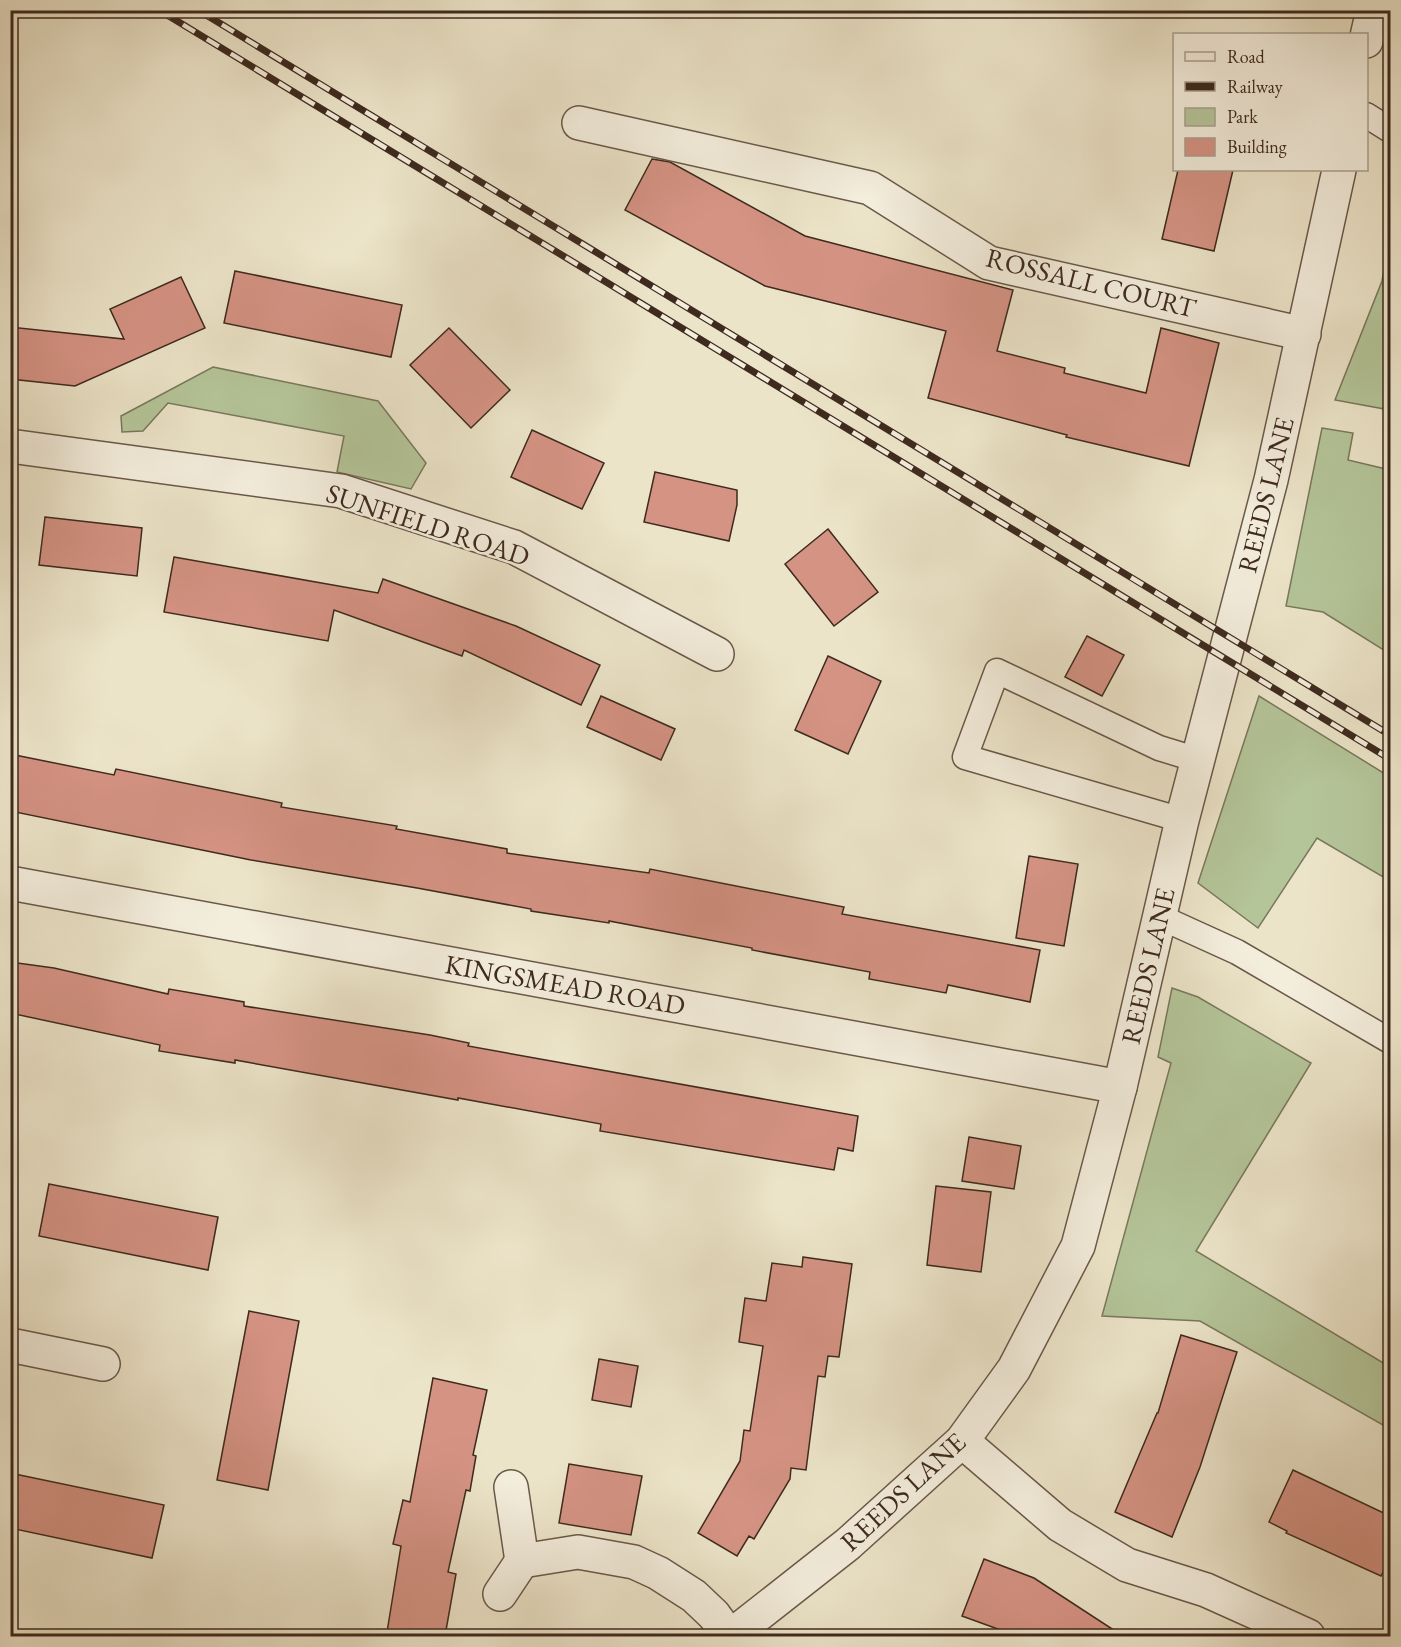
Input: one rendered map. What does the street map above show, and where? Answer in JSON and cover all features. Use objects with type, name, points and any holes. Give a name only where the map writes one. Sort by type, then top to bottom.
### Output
[{"type":"street","points":[[1368,33],[1373,10]]},
{"type":"street","name":"ROSSALL COURT","points":[[579,123],[870,188],[989,263],[1304,334]]},
{"type":"street","name":"REEDS LANE","points":[[730,1636],[848,1544],[962,1441],[1014,1370],[1078,1246],[1120,1087],[1182,819],[1271,480],[1339,171]]},
{"type":"street","name":"SUNFIELD ROAD","points":[[10,446],[340,491],[514,547],[717,654]]},
{"type":"street","name":"KINGSMEAD ROAD","points":[[10,883],[1120,1087]]},
{"type":"street","points":[[10,1345],[103,1364]]},
{"type":"street","points":[[962,1441],[1060,1525],[1127,1565],[1206,1590],[1308,1636]]},
{"type":"street","points":[[500,1594],[522,1561],[511,1487]]},
{"type":"street","points":[[522,1561],[578,1552],[634,1562],[658,1573],[694,1596],[714,1615],[730,1636]]},
{"type":"lane","points":[[1368,116],[1390,130]]},
{"type":"lane","points":[[1182,819],[965,757],[997,671],[1159,748],[1198,760]]},
{"type":"lane","points":[[1160,917],[1237,952],[1390,1041]]},
{"type":"green space","points":[[1390,239],[1390,410],[1335,400],[1382,281]]},
{"type":"green space","points":[[213,367],[378,401],[426,463],[411,489],[337,472],[344,436],[168,403],[143,431],[122,432],[121,416]]},
{"type":"green space","points":[[1322,428],[1353,433],[1348,460],[1386,469],[1390,447],[1390,654],[1323,612],[1286,606]]},
{"type":"green space","points":[[1259,696],[1390,777],[1390,881],[1317,838],[1258,928],[1198,883]]},
{"type":"green space","points":[[1172,988],[1198,997],[1311,1063],[1196,1251],[1390,1367],[1390,1429],[1200,1321],[1102,1316],[1171,1063],[1158,1057]]},
{"type":"building","points":[[652,159],[670,162],[805,236],[1013,290],[997,351],[1065,368],[1064,373],[1146,393],[1161,328],[1219,343],[1189,466],[1066,437],[1067,435],[928,398],[946,331],[765,286],[625,210]]},
{"type":"building","points":[[1178,171],[1233,171],[1214,251],[1162,239]]},
{"type":"building","points":[[235,271],[402,305],[391,357],[224,323]]},
{"type":"building","points":[[181,277],[205,328],[75,386],[10,379],[10,327],[124,339],[110,309]]},
{"type":"building","points":[[449,328],[510,390],[471,428],[410,365]]},
{"type":"building","points":[[532,430],[604,463],[582,509],[511,477]]},
{"type":"building","points":[[655,472],[737,490],[737,505],[729,541],[644,522]]},
{"type":"building","points":[[45,517],[142,528],[137,576],[39,565]]},
{"type":"building","points":[[828,529],[878,592],[834,626],[785,564]]},
{"type":"building","points":[[174,557],[378,593],[383,579],[516,626],[600,665],[581,705],[464,650],[462,656],[334,610],[328,641],[164,612]]},
{"type":"building","points":[[1087,636],[1124,655],[1102,696],[1065,677]]},
{"type":"building","points":[[828,656],[881,681],[848,754],[795,730]]},
{"type":"building","points":[[601,696],[675,729],[661,760],[587,727]]},
{"type":"building","points":[[10,754],[114,775],[116,769],[282,803],[281,807],[397,826],[396,829],[507,849],[507,853],[649,873],[650,869],[844,907],[842,914],[1040,950],[1030,1002],[948,985],[946,993],[869,979],[870,972],[752,950],[752,948],[609,921],[609,923],[531,911],[531,909],[417,888],[251,860],[10,811]]},
{"type":"building","points":[[1029,856],[1078,864],[1064,946],[1016,938]]},
{"type":"building","points":[[10,962],[54,968],[168,994],[169,989],[244,1002],[244,1006],[430,1035],[469,1043],[468,1046],[858,1116],[853,1151],[838,1148],[834,1170],[600,1131],[601,1124],[458,1098],[458,1100],[235,1060],[235,1063],[159,1051],[160,1045],[10,1013]]},
{"type":"building","points":[[969,1137],[1021,1146],[1014,1189],[962,1181]]},
{"type":"building","points":[[49,1184],[218,1217],[208,1270],[39,1236]]},
{"type":"building","points":[[936,1186],[991,1192],[981,1272],[927,1265]]},
{"type":"building","points":[[803,1257],[852,1264],[839,1357],[828,1356],[825,1377],[818,1376],[806,1470],[791,1468],[790,1479],[754,1539],[749,1536],[737,1556],[698,1533],[740,1461],[744,1430],[750,1431],[763,1346],[739,1342],[745,1298],[766,1301],[772,1263],[802,1267]]},
{"type":"building","points":[[249,1311],[299,1321],[268,1490],[217,1480]]},
{"type":"building","points":[[1181,1335],[1237,1352],[1200,1467],[1172,1537],[1115,1512],[1158,1413]]},
{"type":"building","points":[[599,1359],[638,1366],[631,1407],[592,1400]]},
{"type":"building","points":[[433,1378],[487,1390],[473,1455],[476,1456],[470,1491],[466,1490],[448,1572],[456,1574],[445,1636],[415,1636],[387,1632],[401,1546],[393,1544],[403,1500],[410,1502]]},
{"type":"building","points":[[569,1464],[642,1476],[631,1535],[559,1523]]},
{"type":"building","points":[[1293,1470],[1390,1516],[1390,1559],[1381,1576],[1286,1533],[1287,1531],[1269,1522]]},
{"type":"building","points":[[10,1473],[164,1505],[152,1558],[10,1528]]},
{"type":"building","points":[[984,1559],[1034,1578],[1123,1636],[1017,1636],[962,1616]]},
{"type":"railway","points":[[159,10],[1390,759]]},
{"type":"railway","points":[[198,10],[1390,735]]}]
